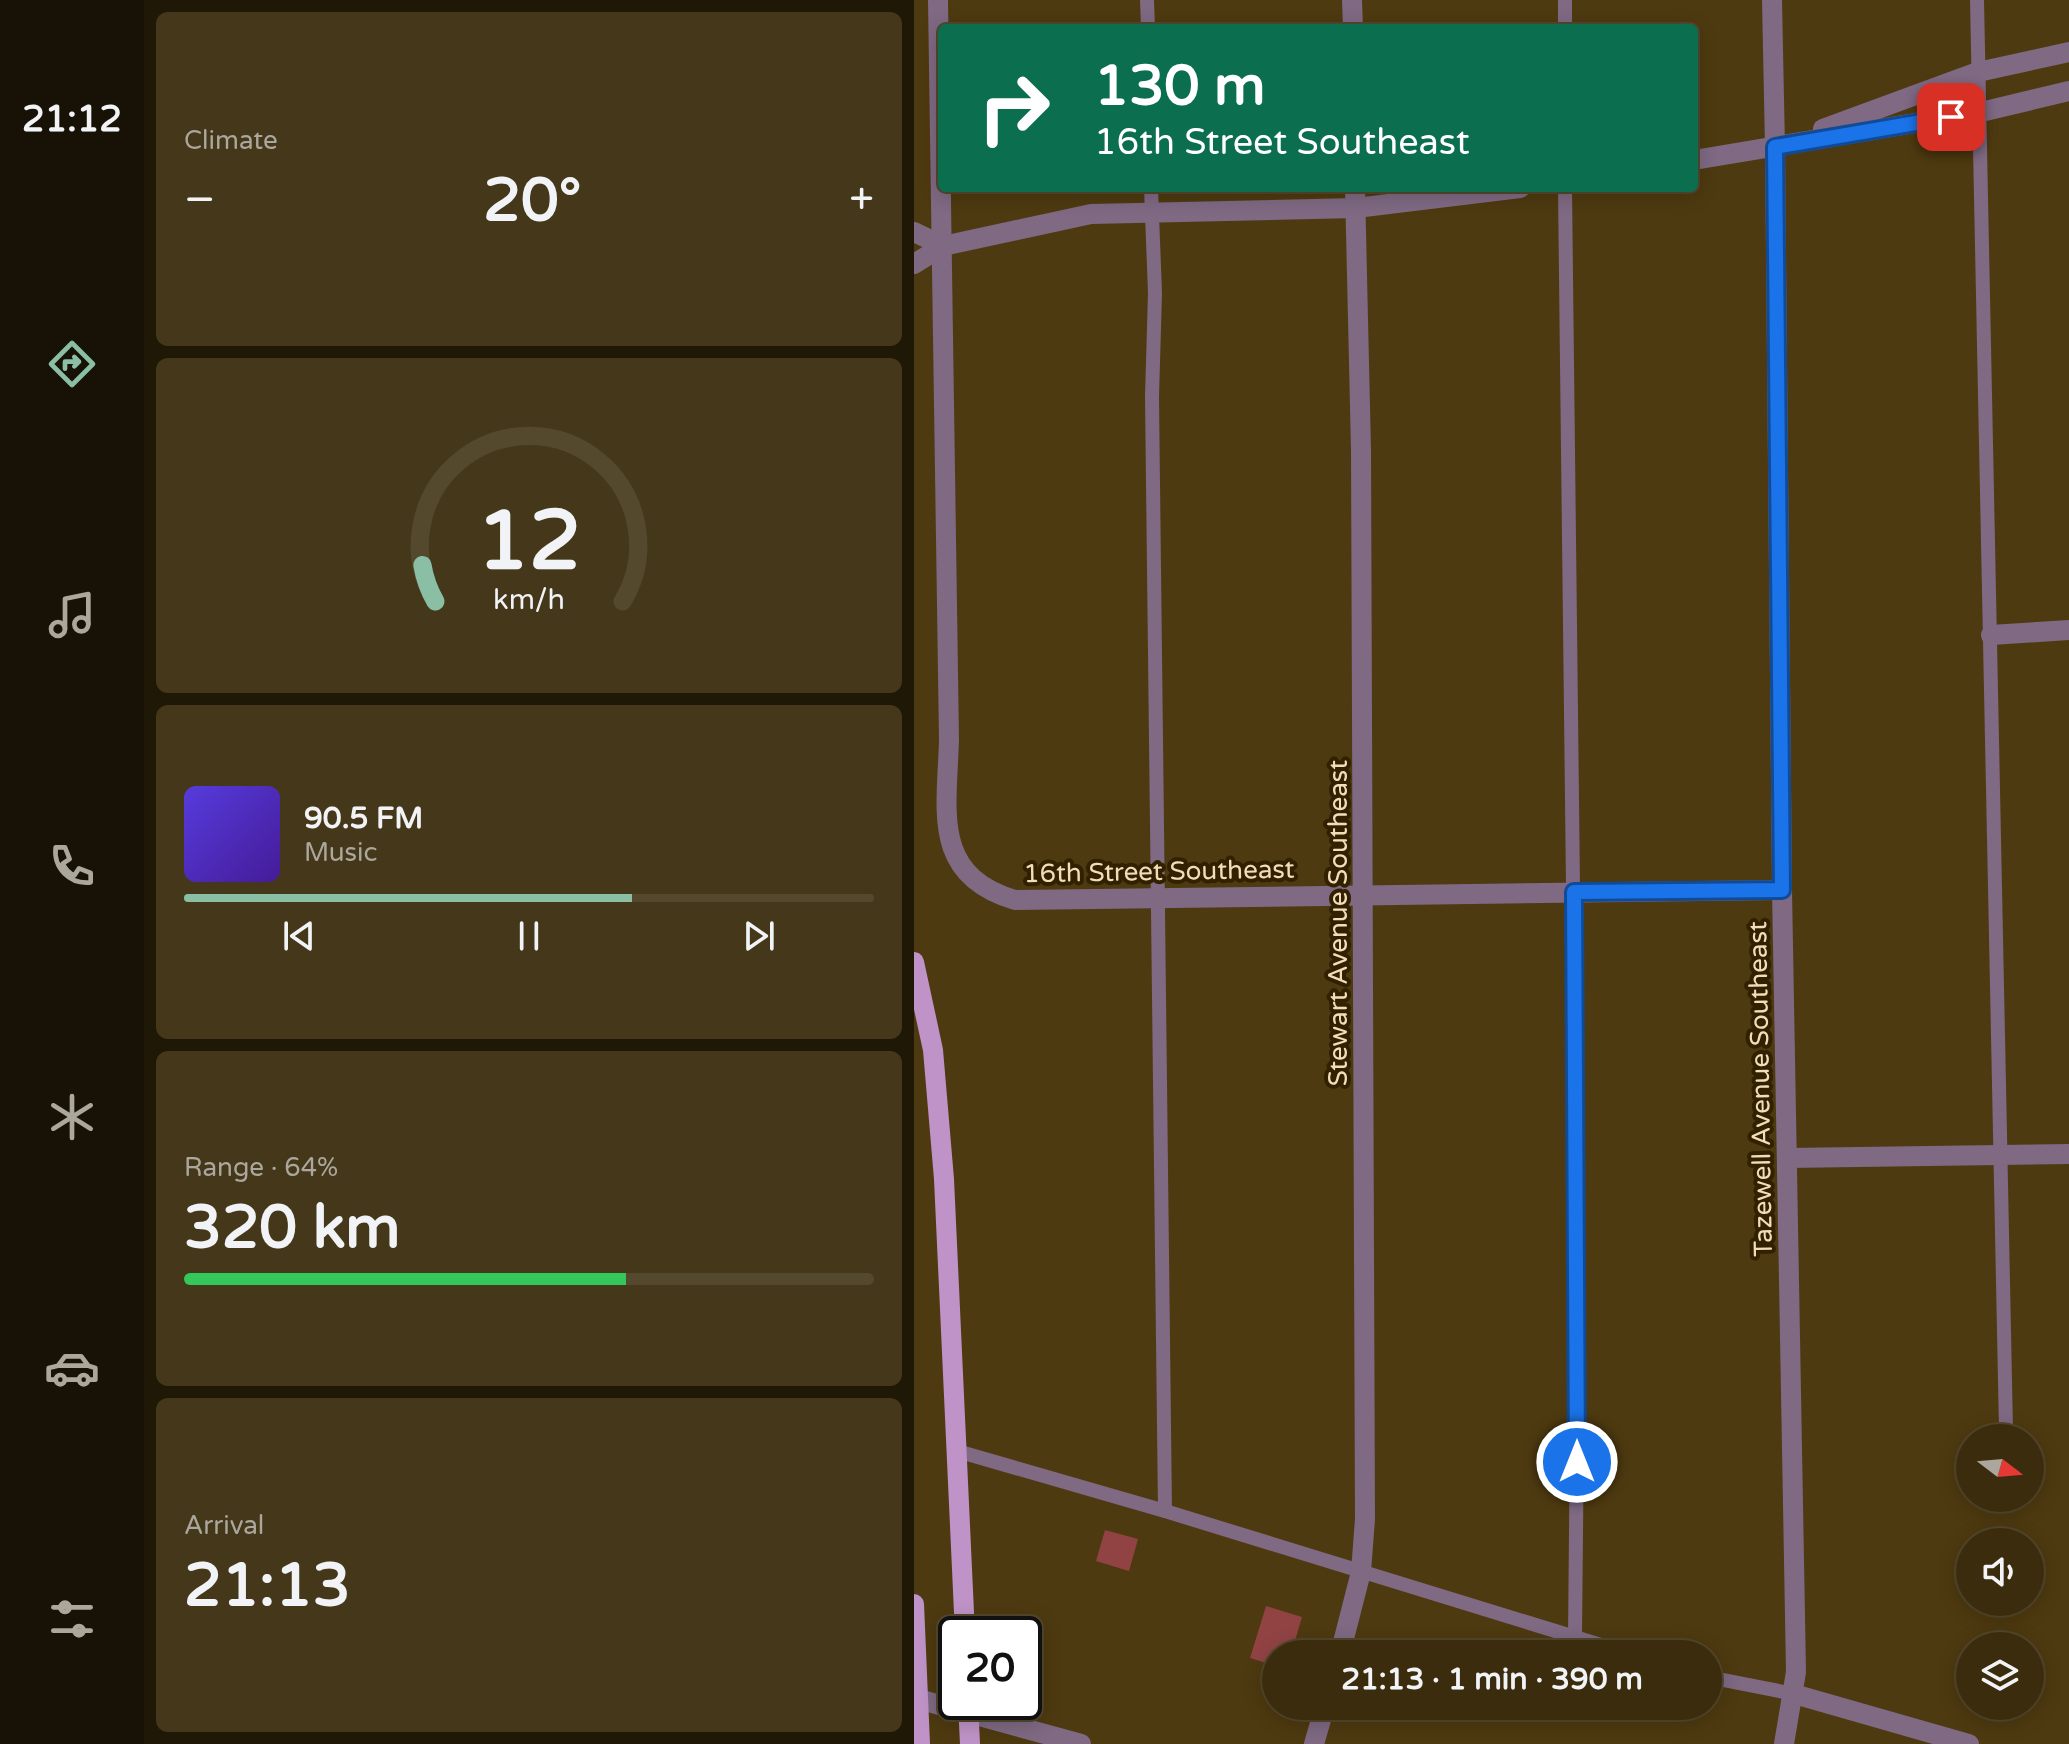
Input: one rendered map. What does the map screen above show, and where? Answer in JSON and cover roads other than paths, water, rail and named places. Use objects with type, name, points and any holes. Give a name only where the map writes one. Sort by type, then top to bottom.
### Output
[{"type":"main road","points":[[914,962],[933,1050],[944,1179],[964,1616]]},
{"type":"main road","points":[[914,1604],[920,1744]]},
{"type":"main road","points":[[969,1720],[970,1744]]},
{"type":"street","name":"16th Street Southeast","points":[[938,0],[938,24]]},
{"type":"street","points":[[1352,0],[1353,24]]},
{"type":"street","name":"Tazewell Avenue Southeast","points":[[1772,0],[1794,1694],[1784,1744]]},
{"type":"street","points":[[1775,147],[1978,72],[2069,52]]},
{"type":"street","points":[[1698,159],[1981,112],[2069,91]]},
{"type":"street","name":"16th Street Southeast","points":[[942,192],[947,601],[946,826],[955,859],[973,880],[993,893],[1015,900],[1782,890]]},
{"type":"street","points":[[914,264],[943,246],[1091,214],[1356,198],[1444,200],[1495,192]]},
{"type":"street","name":"Stewart Avenue Southeast","points":[[1344,1640],[1361,1572],[1365,1519],[1364,895],[1356,198]]},
{"type":"street","points":[[914,232],[943,246]]},
{"type":"street","points":[[1991,635],[2069,630]]},
{"type":"street","points":[[1787,1158],[2069,1154]]},
{"type":"street","points":[[1794,1694],[1969,1744]]},
{"type":"street","points":[[918,1699],[938,1703]]},
{"type":"street","points":[[1006,1720],[1081,1744]]},
{"type":"street","points":[[1314,1744],[1321,1720]]},
{"type":"lane","points":[[1147,0],[1148,24]]},
{"type":"lane","points":[[1565,0],[1565,24]]},
{"type":"lane","points":[[1977,0],[2006,1424]]},
{"type":"lane","points":[[1151,192],[1155,293],[1152,397],[1156,897],[1165,1511]]},
{"type":"lane","points":[[1565,192],[1578,1324],[1575,1637]]},
{"type":"lane","points":[[957,1451],[1165,1511],[1585,1640]]},
{"type":"lane","points":[[1722,1680],[1794,1694]]}]
